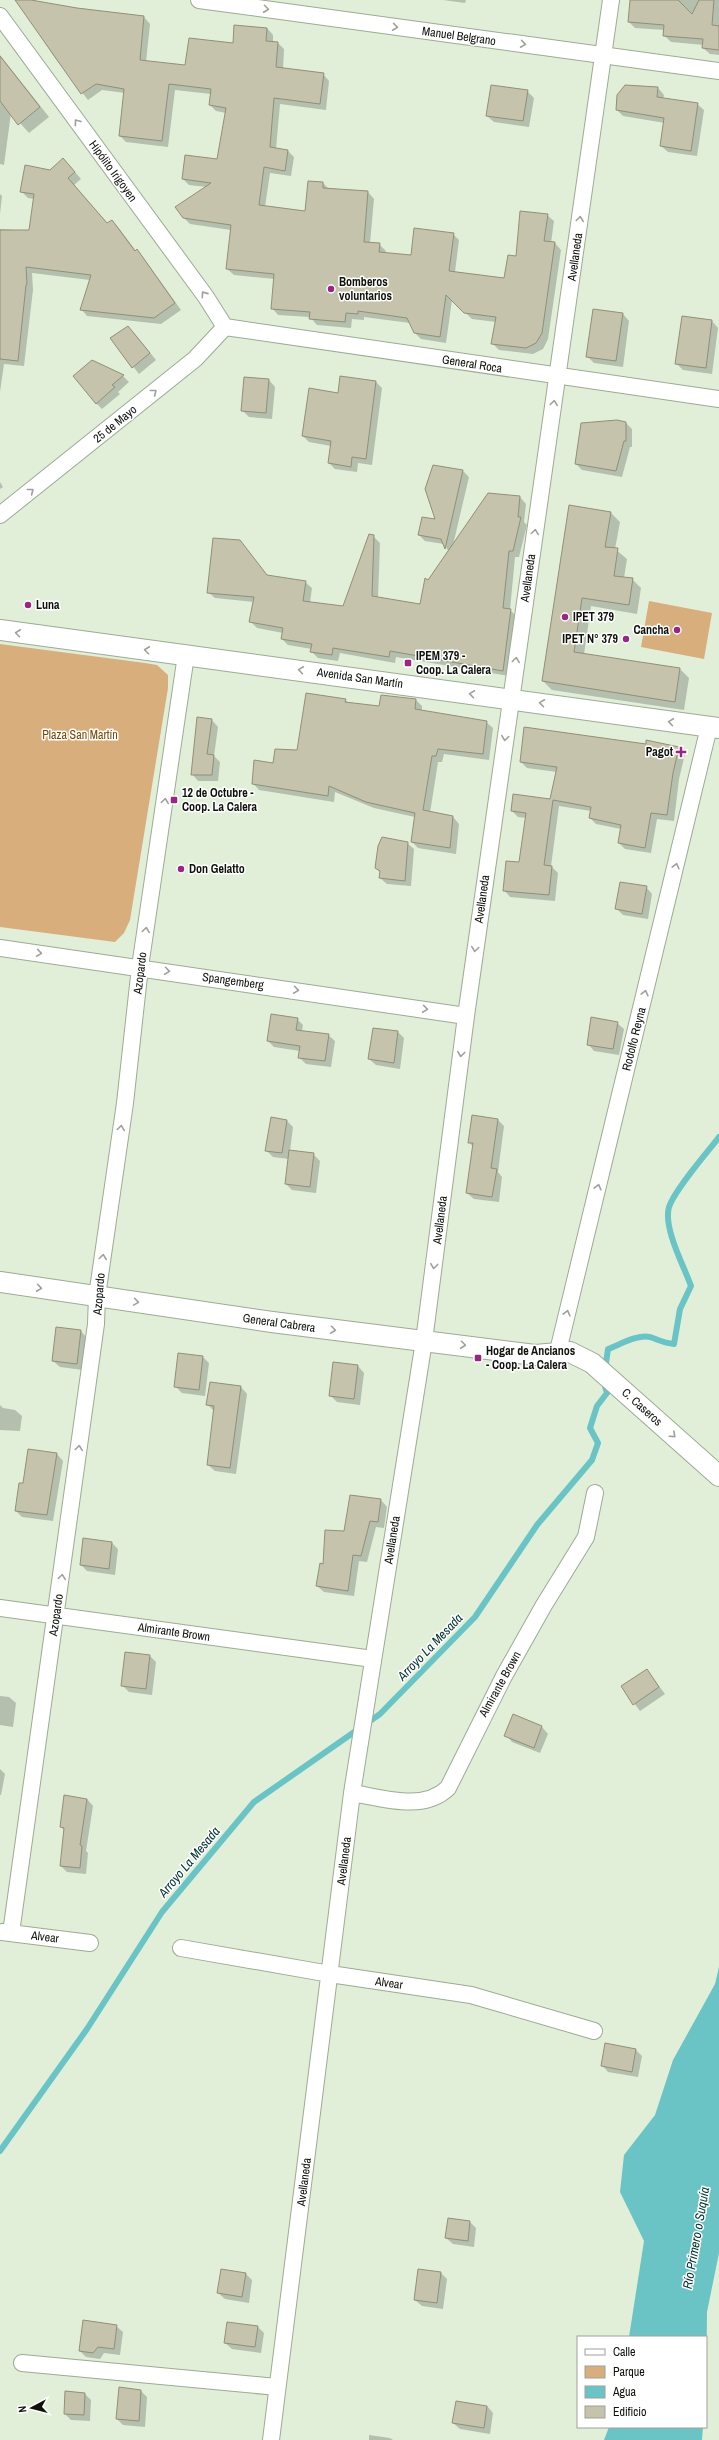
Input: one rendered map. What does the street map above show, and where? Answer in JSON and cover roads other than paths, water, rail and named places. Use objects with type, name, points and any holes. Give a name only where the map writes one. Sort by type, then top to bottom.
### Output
[{"type":"street","name":"Manuel Belgrano","points":[[199,0],[287,6],[604,56],[719,71]]},
{"type":"street","name":"Avellaneda","points":[[271,2440],[352,1793],[424,1341],[466,1016],[510,699],[558,377],[611,0]]},
{"type":"street","name":"Hipólito Irigoyen","points":[[0,16],[206,297],[225,327]]},
{"type":"street","name":"General Roca","points":[[225,327],[558,377],[719,399]]},
{"type":"street","name":"25 de Mayo","points":[[0,515],[195,359],[225,327]]},
{"type":"street","name":"Avenida San Martín","points":[[0,630],[714,728]]},
{"type":"street","name":"Azopardo","points":[[5,1932],[56,1616],[96,1324],[97,1296],[125,1103],[140,967],[186,655]]},
{"type":"street","name":"Rodolfo Reyna","points":[[558,1351],[714,728]]},
{"type":"street","name":"Spangemberg","points":[[0,948],[140,967],[466,1016]]},
{"type":"street","name":"General Cabrera","points":[[0,1282],[272,1322],[534,1355],[558,1351]]},
{"type":"street","name":"C. Caseros","points":[[558,1351],[580,1355],[592,1363],[719,1476]]},
{"type":"street","name":"Almirante Brown","points":[[352,1793],[403,1802],[431,1799],[440,1795],[448,1788],[504,1676],[544,1605],[586,1537],[596,1492]]},
{"type":"street","name":"Almirante Brown","points":[[0,1608],[373,1659]]},
{"type":"street","name":"Alvear","points":[[5,1932],[90,1943]]},
{"type":"street","name":"Alvear","points":[[181,1948],[330,1974],[471,1996],[594,2031]]},
{"type":"street","points":[[22,2363],[277,2387]]},
{"type":"water","name":"Río Primero o Suquía","points":[[719,1967],[719,2253],[707,2312],[707,2336],[629,2336],[644,2241],[620,2192],[624,2155],[655,2115],[673,2060],[715,1984]]},
{"type":"water","points":[[609,2428],[703,2428],[702,2440],[604,2440]]},
{"type":"waterway","name":"Arroyo La Mesada","points":[[605,1370],[608,1349],[629,1340],[645,1336],[674,1344],[680,1309],[691,1286],[671,1236],[668,1216],[669,1207],[672,1199],[684,1181],[719,1137]]},
{"type":"waterway","name":"Arroyo La Mesada","points":[[0,2151],[87,2029],[162,1912],[254,1802],[380,1714],[475,1617],[537,1525],[592,1460],[598,1443],[590,1428],[597,1406],[607,1393],[604,1383]]},
{"type":"place","name":"Bomberos voluntarios","points":[[331,289]]},
{"type":"place","name":"Luna","points":[[28,605]]},
{"type":"place","name":"IPET 379","points":[[565,617]]},
{"type":"place","name":"Cancha","points":[[677,630]]},
{"type":"place","name":"IPET N° 379","points":[[626,639]]},
{"type":"place","name":"IPEM 379 - Coop. La Calera","points":[[408,663]]},
{"type":"place","name":"Pagot","points":[[681,752]]},
{"type":"place","name":"12 de Octubre - Coop. La Calera","points":[[174,800]]},
{"type":"place","name":"Don Gelatto","points":[[181,869]]},
{"type":"place","name":"Hogar de Ancianos - Coop. La Calera","points":[[478,1358]]},
{"type":"park label","name":"Plaza San Martín","points":[[80,735]]}]
